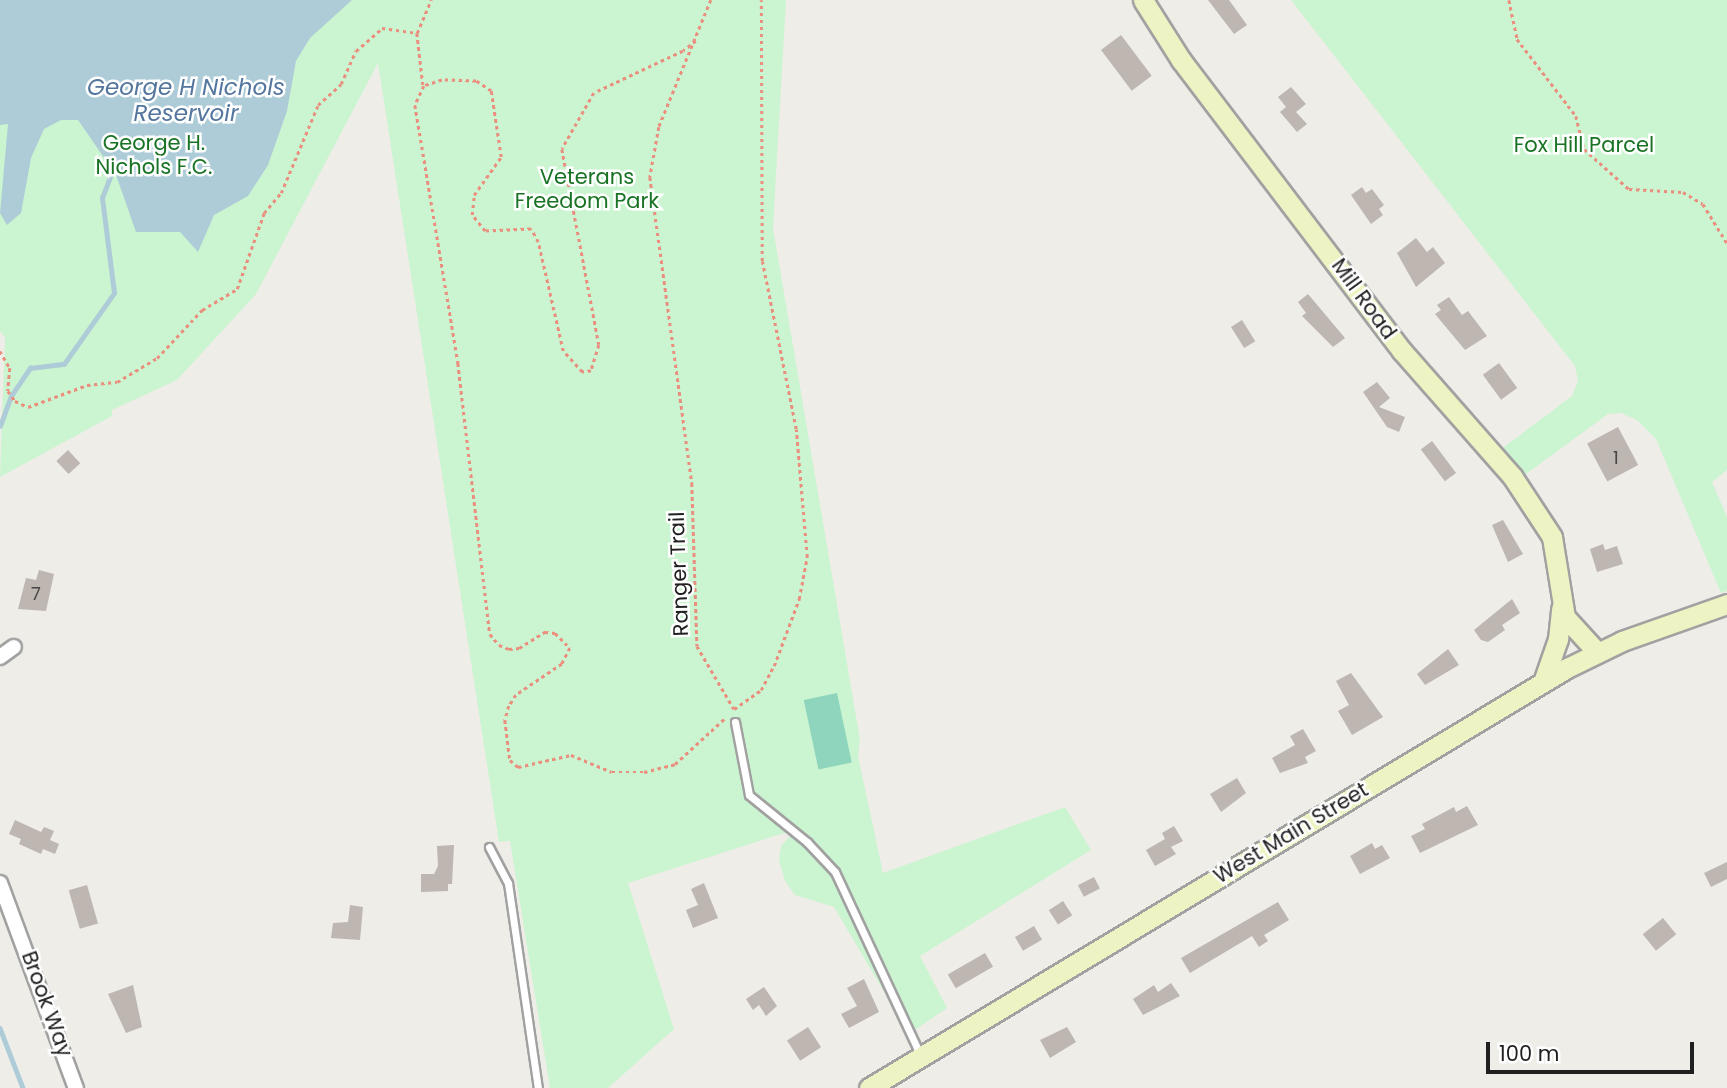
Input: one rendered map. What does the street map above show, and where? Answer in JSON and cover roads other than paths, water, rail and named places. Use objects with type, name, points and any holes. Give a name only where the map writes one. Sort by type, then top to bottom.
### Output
[{"type":"main road","name":"Mill Road","points":[[1143,0],[1181,60],[1402,351],[1513,476],[1552,537],[1562,604],[1570,627],[1597,652]]},
{"type":"main road","name":"Mill Road","points":[[1543,682],[1558,639],[1562,604]]},
{"type":"main road","name":"West Main Street","points":[[869,1088],[1543,682],[1597,652],[1727,604]]},
{"type":"street","points":[[0,657],[15,647]]},
{"type":"street","name":"Brook Way","points":[[0,883],[76,1088]]},
{"type":"lane","points":[[735,722],[749,795],[807,842],[835,872],[921,1056]]},
{"type":"lane","points":[[489,847],[508,883],[538,1088]]},
{"type":"water","name":"George H Nichols Reservoir","points":[[0,0],[352,0],[310,38],[296,61],[287,111],[268,165],[248,196],[214,215],[198,252],[180,232],[136,232],[116,175],[78,120],[61,120],[44,129],[31,158],[21,213],[7,225],[0,213],[8,124],[0,125]]},
{"type":"waterway","points":[[0,426],[11,396],[30,368],[64,364],[114,293],[102,198],[114,166]]},
{"type":"waterway","points":[[0,1028],[23,1088]]},
{"type":"park label","name":"Fox Hill Parcel","points":[[1584,145]]},
{"type":"park label","name":"George H. Nichols F.C.","points":[[154,155]]},
{"type":"park label","name":"Veterans Freedom Park","points":[[587,189]]}]
